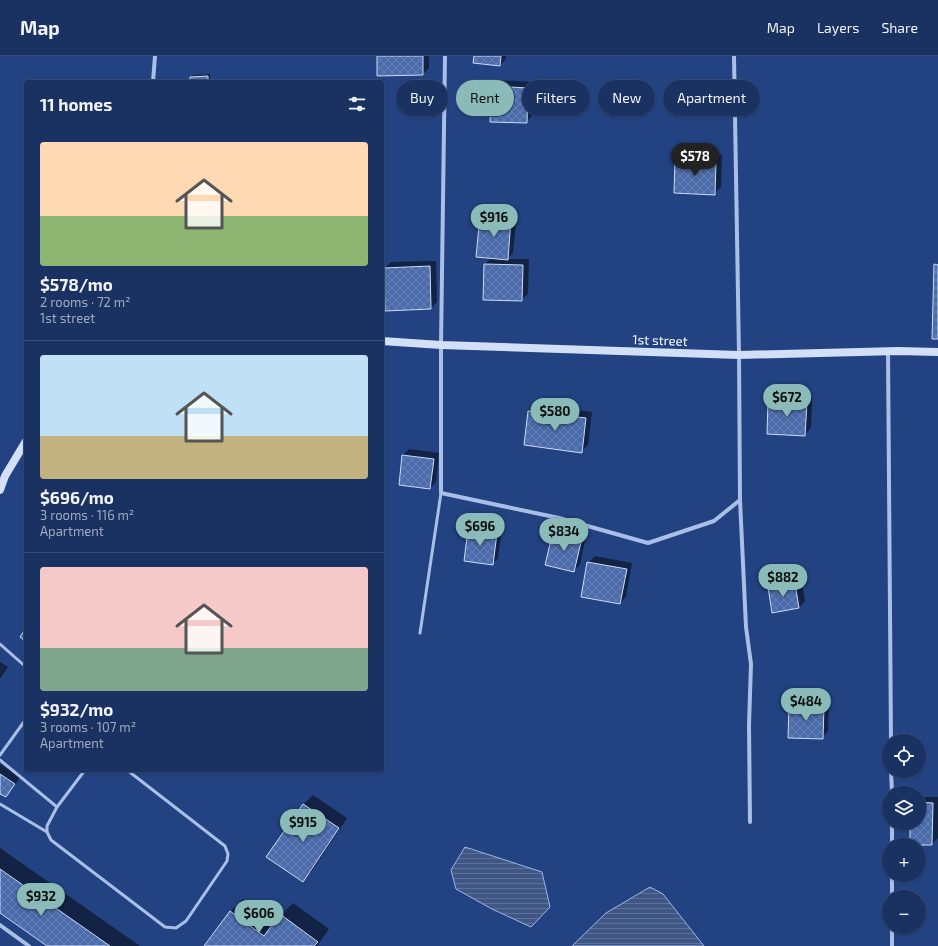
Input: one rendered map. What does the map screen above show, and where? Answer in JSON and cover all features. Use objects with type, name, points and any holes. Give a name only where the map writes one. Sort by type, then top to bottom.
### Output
[{"type":"street","points":[[153,80],[155,56]]},
{"type":"street","points":[[445,56],[441,345],[441,493],[560,518],[648,543],[714,521],[740,500]]},
{"type":"street","points":[[734,56],[740,500],[746,628],[751,664],[748,726],[750,822]]},
{"type":"street","name":"1st street","points":[[384,340],[441,345],[739,355],[888,351],[938,352]]},
{"type":"street","points":[[888,351],[891,734]]},
{"type":"street","points":[[0,490],[5,476],[24,444]]},
{"type":"street","points":[[0,925],[29,946]]},
{"type":"street","points":[[892,934],[892,946]]},
{"type":"lane","points":[[420,633],[441,493]]},
{"type":"lane","points":[[0,644],[24,666]]},
{"type":"lane","points":[[0,755],[24,721]]},
{"type":"lane","points":[[0,760],[57,807]]},
{"type":"lane","points":[[46,832],[47,826],[57,807],[83,772]]},
{"type":"lane","points":[[0,804],[46,832],[51,840],[165,927],[176,928],[186,921],[227,861],[228,854],[225,846],[130,772]]},
{"type":"water","points":[[465,847],[542,872],[550,907],[531,927],[492,909],[456,889],[451,870]]},
{"type":"water","points":[[650,887],[663,894],[704,946],[572,946],[606,913]]},
{"type":"building","points":[[377,56],[423,56],[423,75],[377,76]]},
{"type":"building","points":[[474,56],[501,56],[500,66],[473,63]]},
{"type":"building","points":[[208,76],[208,80],[190,80],[190,77]]},
{"type":"building","points":[[514,87],[522,88],[522,116],[527,116],[527,123],[490,122],[490,116],[514,116]]},
{"type":"building","points":[[675,159],[716,161],[715,195],[674,193]]},
{"type":"building","points":[[480,216],[511,218],[508,260],[476,257]]},
{"type":"building","points":[[484,264],[523,265],[522,301],[483,300]]},
{"type":"building","points":[[934,264],[938,265],[938,339],[932,339]]},
{"type":"building","points":[[430,266],[431,309],[385,311],[384,268]]},
{"type":"building","points":[[768,401],[807,402],[805,436],[767,434]]},
{"type":"building","points":[[528,411],[586,418],[582,453],[524,445]]},
{"type":"building","points":[[402,455],[434,459],[430,489],[399,485]]},
{"type":"building","points":[[468,529],[497,533],[493,565],[464,561]]},
{"type":"building","points":[[553,531],[582,538],[574,572],[545,565]]},
{"type":"building","points":[[587,562],[627,569],[620,604],[581,597]]},
{"type":"building","points":[[795,583],[799,608],[772,613],[768,587]]},
{"type":"building","points":[[24,631],[24,640],[20,637]]},
{"type":"building","points":[[789,704],[824,705],[823,739],[788,738]]},
{"type":"building","points":[[0,774],[15,784],[6,797],[0,794]]},
{"type":"building","points":[[926,802],[933,803],[932,845],[926,845],[926,838],[910,838],[910,830],[926,830]]},
{"type":"building","points":[[303,804],[339,828],[303,882],[266,857]]},
{"type":"building","points":[[0,869],[110,946],[47,946],[0,913]]},
{"type":"building","points":[[230,911],[264,936],[280,914],[318,942],[314,946],[204,946]]}]
